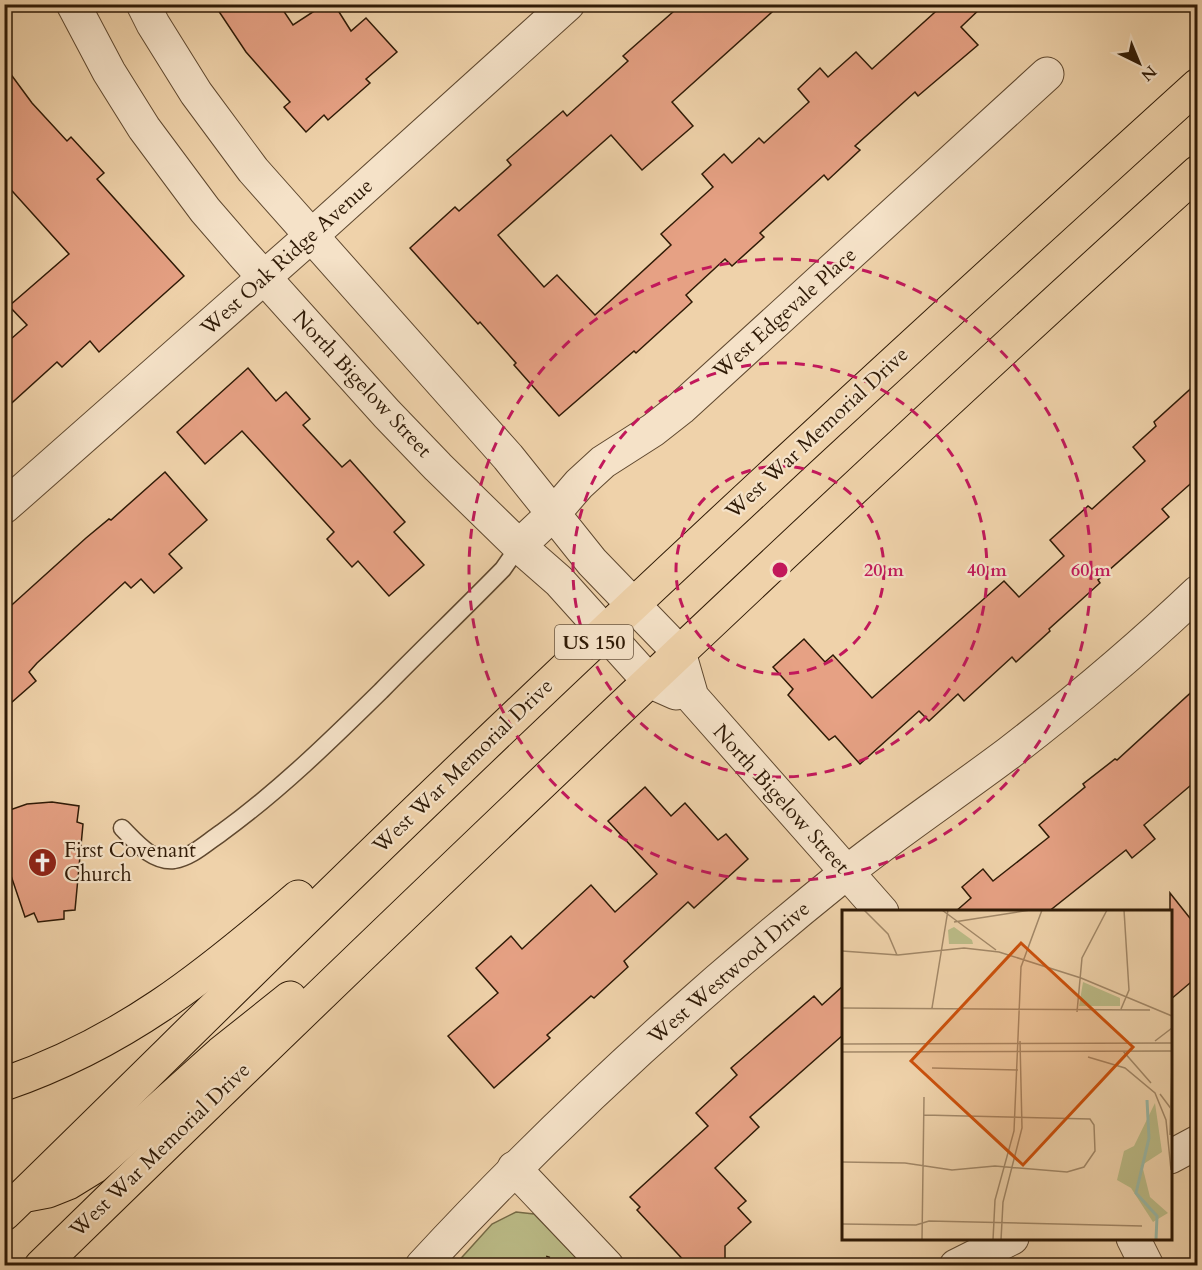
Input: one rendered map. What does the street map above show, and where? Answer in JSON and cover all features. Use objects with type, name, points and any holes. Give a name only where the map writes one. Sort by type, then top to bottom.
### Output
[{"type":"highway","name":"West War Memorial Drive","points":[[11,1203],[540,692],[952,307],[1197,85]]},
{"type":"highway","name":"West War Memorial Drive","points":[[41,1266],[679,651],[1197,172]]},
{"type":"highway","points":[[4,1084],[78,1054],[167,1003],[242,945],[540,692]]},
{"type":"highway","points":[[11,1203],[76,1180],[94,1167],[221,1053],[343,954],[529,795]]},
{"type":"highway","points":[[48,1266],[135,1175]]},
{"type":"street","name":"North Bigelow Street","points":[[73,4],[109,72],[158,148],[205,210],[264,277],[387,414],[519,546],[559,581],[649,681],[690,699],[705,712]]},
{"type":"street","name":"North Bigelow Street","points":[[143,4],[167,48],[209,112],[253,170],[434,372],[554,513],[592,562],[679,651],[692,697],[880,910]]},
{"type":"street","name":"West Oak Ridge Avenue","points":[[4,507],[311,236],[568,4]]},
{"type":"street","name":"West Edgevale Place","points":[[519,546],[603,462],[666,421],[681,408],[1047,74]]},
{"type":"street","name":"West Westwood Drive","points":[[422,1266],[514,1168],[715,982],[847,873],[1058,715],[1106,676],[1197,592]]},
{"type":"street","points":[[1172,1156],[1197,1142]]},
{"type":"street","points":[[514,1168],[607,1266]]},
{"type":"street","points":[[956,1266],[1010,1240]]},
{"type":"street","points":[[1134,1240],[1147,1266]]},
{"type":"lane","points":[[122,828],[139,846],[155,857],[172,860],[187,857],[233,824],[294,774],[352,720],[496,576],[519,546]]},
{"type":"green space","points":[[516,1212],[534,1214],[583,1265],[454,1266],[492,1224]]},
{"type":"building","points":[[214,4],[279,4],[293,25],[325,4],[334,4],[351,31],[366,18],[397,52],[366,79],[370,83],[328,120],[324,115],[306,132],[284,107],[290,102],[246,52]]},
{"type":"building","points":[[682,4],[781,4],[672,102],[693,126],[642,170],[611,135],[498,235],[544,287],[557,275],[595,315],[671,245],[661,234],[713,187],[702,174],[724,154],[732,163],[759,138],[764,143],[809,102],[798,89],[820,68],[828,77],[856,52],[872,69],[944,4],[985,4],[961,27],[978,45],[918,96],[915,92],[855,146],[860,150],[828,180],[824,175],[760,233],[764,237],[732,266],[725,259],[686,295],[692,302],[636,353],[634,351],[559,416],[480,322],[478,324],[410,248],[455,207],[459,211],[511,165],[507,160],[563,111],[567,116],[628,61],[623,56]]},
{"type":"building","points":[[4,65],[32,103],[67,141],[71,137],[104,173],[97,179],[184,276],[99,352],[90,341],[62,367],[57,362],[4,410],[4,345],[27,325],[9,306],[69,254],[4,182]]},
{"type":"building","points":[[248,368],[276,401],[286,392],[310,419],[303,425],[342,467],[350,460],[405,522],[394,532],[424,565],[389,596],[358,561],[352,567],[327,539],[334,532],[242,431],[205,464],[177,432]]},
{"type":"building","points":[[1197,383],[1197,478],[1162,509],[1169,517],[1098,580],[1100,583],[1016,662],[1012,657],[964,701],[958,694],[929,721],[919,711],[860,764],[835,736],[829,740],[788,695],[793,689],[773,667],[804,639],[825,662],[833,655],[872,698],[1004,581],[1019,597],[1064,556],[1050,540],[1088,506],[1092,509],[1145,461],[1133,447],[1156,426],[1154,422]]},
{"type":"building","points":[[165,472],[207,520],[169,554],[182,568],[154,593],[141,579],[131,588],[125,582],[37,663],[29,672],[36,681],[4,709],[4,612],[86,538],[109,519],[111,520]]},
{"type":"building","points":[[1197,687],[1197,780],[1144,825],[1155,839],[1132,858],[1126,850],[1051,910],[957,910],[971,898],[962,887],[983,869],[993,881],[1049,837],[1039,825],[1085,787],[1083,784],[1115,759],[1117,760]]},
{"type":"building","points":[[645,787],[671,816],[685,803],[718,840],[726,834],[748,859],[694,908],[688,902],[624,961],[628,967],[594,998],[591,996],[547,1035],[550,1038],[494,1088],[448,1036],[498,993],[476,968],[511,936],[522,949],[591,885],[615,912],[657,874],[608,821]]},
{"type":"building","name":"First Covenant Church","points":[[52,802],[79,806],[77,822],[83,824],[75,910],[64,911],[64,919],[38,922],[34,913],[25,917],[4,855],[4,812],[27,804]]},
{"type":"building","points":[[1170,893],[1197,927],[1197,977],[1172,998],[1172,910],[1170,910]]},
{"type":"building","points":[[842,987],[842,1036],[750,1117],[759,1127],[715,1168],[746,1201],[738,1208],[751,1222],[725,1246],[725,1259],[705,1259],[698,1266],[689,1266],[637,1210],[640,1207],[630,1197],[708,1126],[696,1113],[737,1075],[731,1068],[814,996],[822,1005]]},
{"type":"place","name":"First Covenant Church","points":[[43,862]]}]
